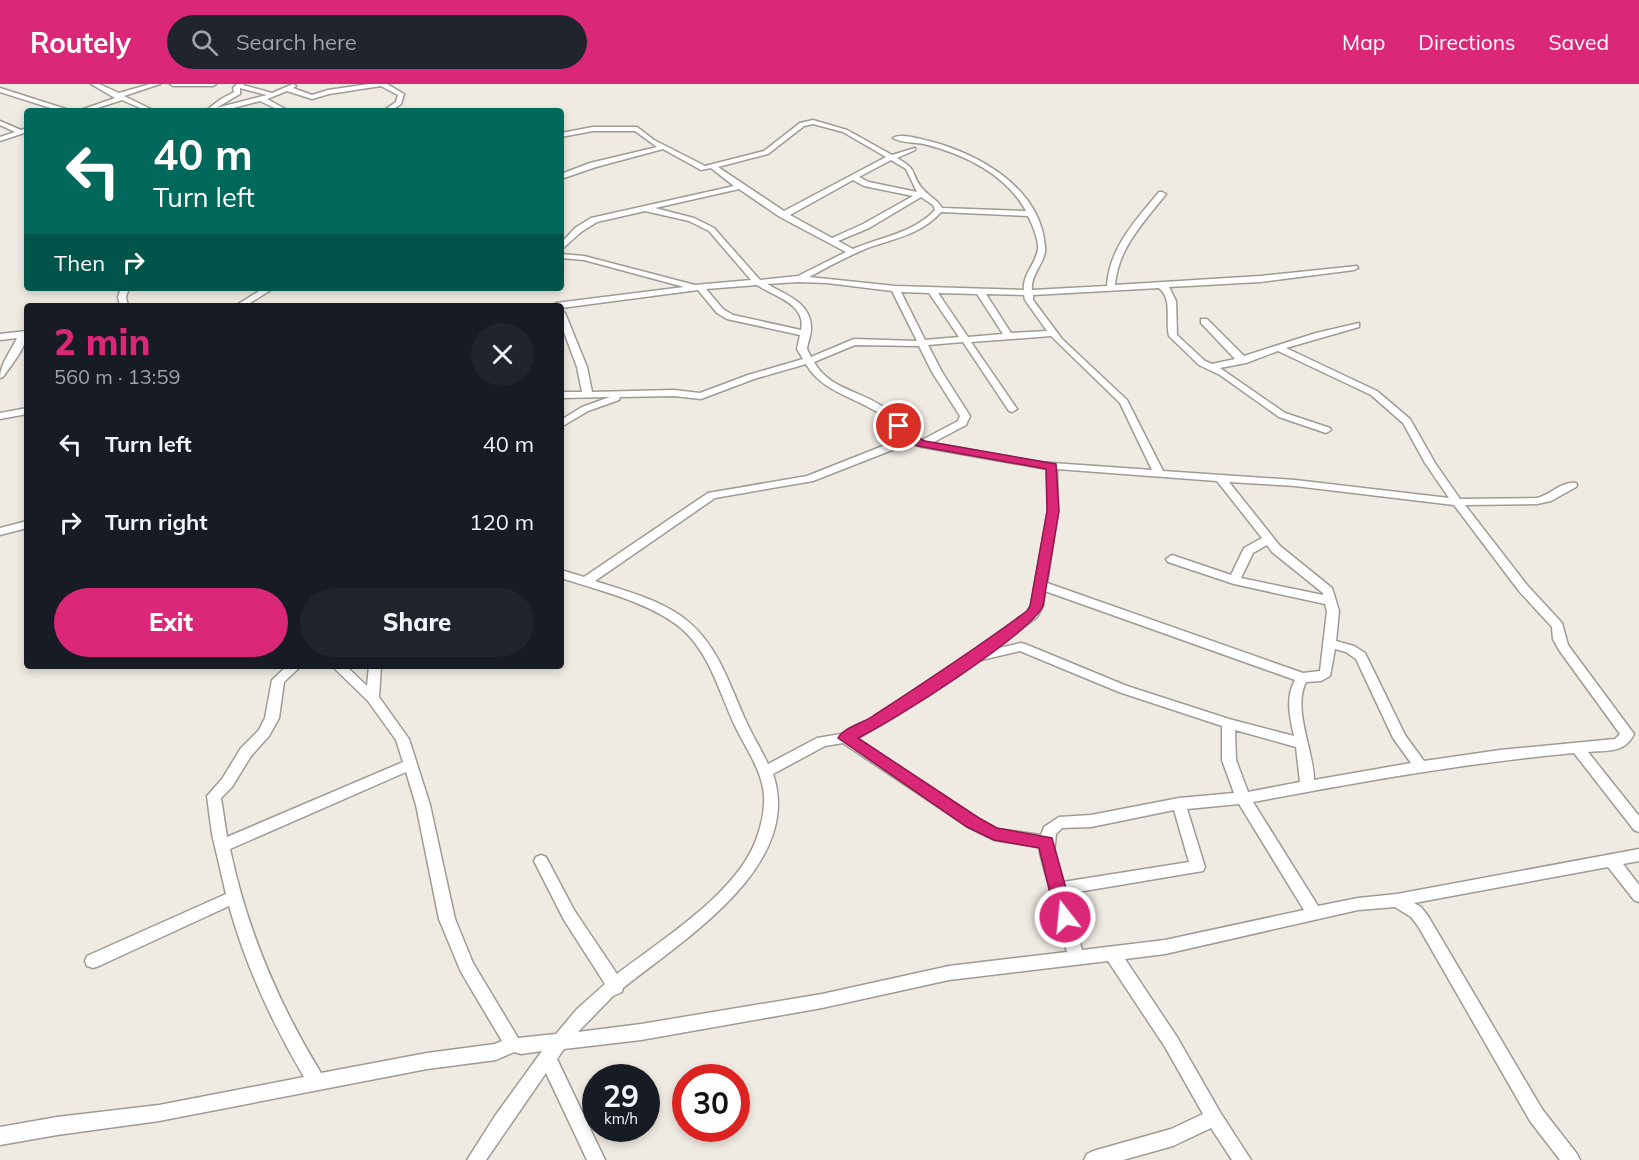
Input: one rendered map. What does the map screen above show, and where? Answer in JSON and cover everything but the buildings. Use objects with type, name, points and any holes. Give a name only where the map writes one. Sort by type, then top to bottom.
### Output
[{"type":"street","points":[[94,84],[145,108]]},
{"type":"street","points":[[89,108],[157,84]]},
{"type":"street","points":[[172,84],[213,84]]},
{"type":"street","points":[[226,108],[261,99],[298,84]]},
{"type":"street","points":[[320,84],[332,91]]},
{"type":"street","points":[[288,89],[312,97],[332,91],[382,84],[401,94],[399,103],[391,108]]},
{"type":"street","points":[[213,108],[238,93],[236,88],[240,85],[273,95]]},
{"type":"street","points":[[0,90],[57,108]]},
{"type":"street","points":[[261,99],[280,108]]},
{"type":"street","points":[[564,134],[593,129],[634,129],[700,168],[714,167],[766,153],[802,124],[809,122],[845,131],[911,170],[914,183],[922,195]]},
{"type":"street","points":[[0,123],[24,131]]},
{"type":"street","points":[[0,139],[24,131]]},
{"type":"street","points":[[896,138],[926,140],[977,162],[1008,183],[1026,202],[1042,249],[1028,277],[1029,300],[1051,333],[1124,402],[1159,474]]},
{"type":"street","points":[[564,174],[664,147]]},
{"type":"street","points":[[783,215],[888,158],[913,149]]},
{"type":"street","points":[[714,167],[738,186],[783,215],[853,252]]},
{"type":"street","points":[[854,177],[867,184],[922,195],[936,204],[939,210]]},
{"type":"street","points":[[564,245],[589,222],[738,186]]},
{"type":"street","points":[[1111,287],[1110,271],[1114,262],[1135,226],[1162,194]]},
{"type":"street","points":[[832,241],[866,226],[922,195]]},
{"type":"street","points":[[645,208],[704,225],[728,247],[737,261],[759,282],[793,299],[807,325],[802,349],[815,372],[828,384],[886,414],[910,439],[922,444],[1013,462],[1220,477],[1352,489],[1457,502],[1537,501],[1547,499],[1572,485]]},
{"type":"street","points":[[798,279],[853,252],[920,227],[939,210],[1030,214]]},
{"type":"street","points":[[564,256],[584,258],[699,288],[724,315],[806,334]]},
{"type":"street","points":[[564,305],[699,288],[798,279],[827,280],[894,289],[1027,292],[1260,279],[1354,268]]},
{"type":"street","points":[[1160,284],[1168,290],[1172,297],[1173,336],[1202,363],[1282,415],[1326,430]]},
{"type":"street","points":[[894,289],[937,372],[965,416],[962,423],[922,444]]},
{"type":"street","points":[[932,290],[1012,409]]},
{"type":"street","points":[[244,303],[265,291]]},
{"type":"street","points":[[980,292],[1009,337]]},
{"type":"street","points":[[564,320],[582,367],[586,393]]},
{"type":"street","points":[[1204,321],[1243,361]]},
{"type":"street","points":[[1211,367],[1243,361],[1280,349],[1303,337],[1356,325]]},
{"type":"street","points":[[564,395],[586,393],[701,396],[751,377],[808,361],[854,342],[922,342],[964,337],[1009,337],[1051,333]]},
{"type":"street","points":[[0,337],[24,334]]},
{"type":"street","points":[[0,375],[24,336]]},
{"type":"street","points":[[1076,956],[1046,842],[1049,831],[1059,823],[1091,821],[1179,804],[1243,798],[1307,784],[1420,766],[1500,755],[1618,744],[1627,734],[1559,642],[1558,626],[1523,588],[1457,502],[1425,454],[1414,429],[1380,397],[1280,349]]},
{"type":"street","points":[[564,422],[603,402],[647,394]]},
{"type":"street","points":[[0,416],[24,412]]},
{"type":"street","points":[[585,582],[712,495],[810,479],[910,439]]},
{"type":"street","points":[[767,771],[822,742],[845,738],[867,728],[973,658],[1033,614],[1041,585],[1053,511],[1052,466]]},
{"type":"street","points":[[1041,585],[1302,678],[1321,677],[1326,673],[1332,602],[1325,587],[1281,553],[1220,477]]},
{"type":"street","points":[[0,532],[24,525]]},
{"type":"street","points":[[1234,580],[1248,551],[1269,539]]},
{"type":"street","points":[[1172,559],[1234,580],[1332,602]]},
{"type":"street","points":[[565,575],[612,563]]},
{"type":"street","points":[[476,1160],[560,1041],[586,1012],[679,936],[729,891],[752,862],[766,833],[771,807],[767,771],[747,739],[717,670],[685,624],[656,609],[565,575]]},
{"type":"street","points":[[1329,643],[1350,649],[1361,656],[1400,738],[1420,766]]},
{"type":"street","points":[[973,658],[1021,647],[1089,676],[1228,723],[1303,744]]},
{"type":"street","points":[[291,669],[278,680],[274,711],[264,733],[246,752],[227,783],[214,796],[222,846],[250,951],[293,1046],[317,1082]]},
{"type":"street","points":[[341,669],[373,698],[402,739],[423,805],[447,919],[467,967],[513,1044]]},
{"type":"street","points":[[373,698],[375,669]]},
{"type":"street","points":[[1302,678],[1297,687],[1296,699],[1298,725],[1308,765],[1307,784]]},
{"type":"street","points":[[1228,723],[1229,760],[1243,798],[1315,914]]},
{"type":"street","points":[[845,738],[973,823],[994,834],[1046,842]]},
{"type":"street","points":[[1577,748],[1639,826]]},
{"type":"street","points":[[222,846],[409,765]]},
{"type":"street","points":[[1057,889],[1198,867],[1179,804]]},
{"type":"street","points":[[0,1136],[159,1113],[317,1082],[496,1052],[513,1044],[522,1046],[641,1032],[822,1001],[949,973],[1212,939],[1358,904],[1397,900],[1417,904],[1639,855]]},
{"type":"street","points":[[1611,860],[1639,896]]},
{"type":"street","points":[[542,861],[569,915],[616,987]]},
{"type":"street","points":[[93,961],[234,897]]},
{"type":"street","points":[[1417,904],[1536,1115],[1571,1160]]},
{"type":"street","points":[[1112,953],[1171,1042],[1214,1118],[1242,1160]]},
{"type":"street","points":[[548,1058],[596,1160]]},
{"type":"street","points":[[1093,1160],[1173,1137],[1214,1118]]},
{"type":"route","points":[[899,426],[910,439],[922,444],[1013,462],[1052,466],[1053,511],[1048,544],[1037,606],[1033,614],[973,658],[867,728],[845,738],[973,823],[994,834],[1046,842],[1047,854],[1065,917]]}]
